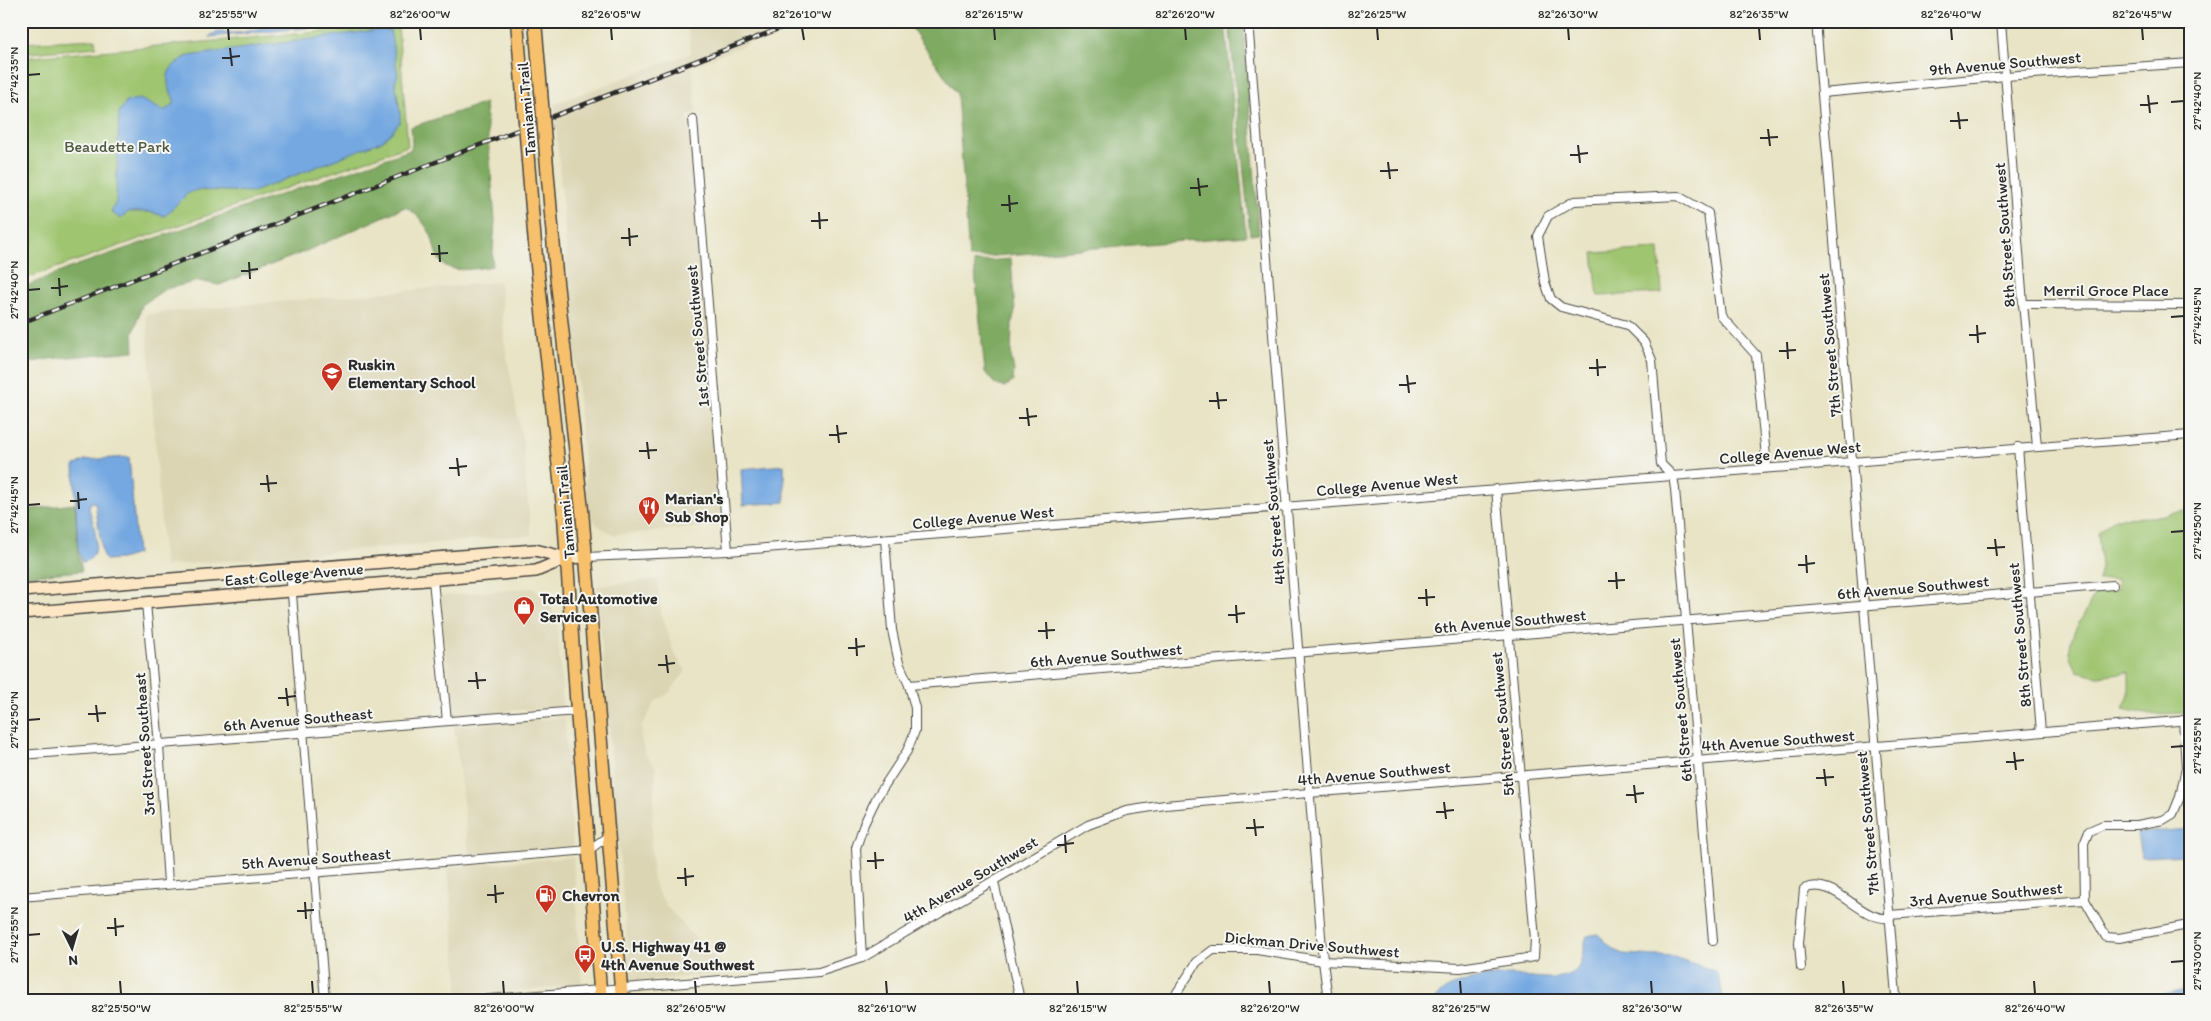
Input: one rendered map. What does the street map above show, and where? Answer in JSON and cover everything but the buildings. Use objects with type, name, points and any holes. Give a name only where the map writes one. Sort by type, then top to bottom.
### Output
[{"type":"main road","name":"Tamiami Trail","points":[[517,21],[528,161],[567,558],[577,711],[601,994]]},
{"type":"main road","name":"Tamiami Trail","points":[[535,21],[556,273],[577,456],[622,994]]},
{"type":"main road","name":"East College Avenue","points":[[21,591],[534,550],[567,558],[586,557]]},
{"type":"main road","name":"East College Avenue","points":[[21,613],[536,571],[567,558]]},
{"type":"main road","points":[[577,711],[585,713],[600,732]]},
{"type":"street","name":"4th Street Southwest","points":[[1248,21],[1327,998]]},
{"type":"street","name":"7th Street Southwest","points":[[1816,21],[1896,996]]},
{"type":"street","name":"8th Street Southwest","points":[[2002,21],[2023,304],[2037,446]]},
{"type":"street","name":"9th Avenue Southwest","points":[[1822,93],[2006,76],[2190,63]]},
{"type":"street","name":"1st Street Southwest","points":[[694,118],[728,551]]},
{"type":"street","points":[[1673,476],[1661,464],[1652,360],[1644,342],[1627,325],[1561,307],[1551,299],[1545,282],[1538,236],[1548,216],[1574,201],[1678,196],[1708,213],[1721,316],[1756,355],[1767,467]]},
{"type":"street","name":"Merril Groce Place","points":[[2023,304],[2190,305]]},
{"type":"street","name":"College Avenue West","points":[[586,557],[728,551],[1673,476],[1852,460],[2190,435]]},
{"type":"street","name":"8th Street Southwest","points":[[2018,447],[2041,732]]},
{"type":"street","name":"6th Street Southwest","points":[[1673,476],[1713,941]]},
{"type":"street","name":"5th Street Southwest","points":[[1496,489],[1534,957]]},
{"type":"street","points":[[862,958],[856,848],[864,824],[877,797],[908,751],[915,731],[915,708],[910,685],[899,663],[892,630],[885,538]]},
{"type":"street","points":[[290,570],[325,1000]]},
{"type":"street","points":[[433,580],[447,721]]},
{"type":"street","name":"6th Avenue Southwest","points":[[910,685],[2112,584]]},
{"type":"street","name":"3rd Street Southeast","points":[[146,603],[159,745],[168,883]]},
{"type":"street","name":"6th Avenue Southeast","points":[[21,755],[577,711]]},
{"type":"street","points":[[2183,926],[2119,938],[2106,938],[2085,900],[2084,844],[2089,831],[2103,825],[2137,825],[2163,820],[2173,814],[2180,797],[2186,768],[2186,720]]},
{"type":"street","name":"4th Avenue Southwest","points":[[477,1000],[622,994],[819,972],[862,958],[1088,825],[1126,811],[1165,805],[1310,792],[2186,720]]},
{"type":"street","points":[[589,850],[608,836]]},
{"type":"street","name":"5th Avenue Southeast","points":[[21,896],[589,850]]},
{"type":"street","points":[[994,882],[1020,1000]]},
{"type":"street","points":[[1801,967],[1799,943],[1801,902],[1804,889],[1810,886],[1822,887],[1842,896],[1877,917],[1889,916]]},
{"type":"street","name":"3rd Avenue Southwest","points":[[1889,916],[2085,900]]},
{"type":"street","name":"Dickman Drive Southwest","points":[[1172,1000],[1197,962],[1213,950],[1257,950],[1323,961],[1460,968],[1534,957]]},
{"type":"shaded area","points":[[698,21],[805,21],[692,66],[696,113],[688,114],[721,525],[615,535],[597,525],[588,513],[554,104],[691,53],[688,25]]},
{"type":"shaded area","name":"Ruskin Elementary School","points":[[500,282],[504,340],[523,444],[531,535],[164,566],[146,314]]},
{"type":"shaded area","points":[[658,579],[661,614],[674,653],[686,671],[668,694],[656,701],[642,725],[641,740],[645,754],[656,768],[651,843],[652,875],[656,889],[667,907],[710,954],[730,971],[730,974],[630,981],[597,586]]},
{"type":"shaded area","points":[[533,588],[548,600],[557,621],[563,707],[453,715],[439,596]]},
{"type":"shaded area","points":[[564,718],[573,846],[448,856],[469,853],[454,726]]},
{"type":"shaded area","points":[[573,857],[582,985],[459,996],[448,867]]},
{"type":"green space","points":[[907,21],[1225,21],[1246,236],[969,258],[957,94]]},
{"type":"green space","points":[[1229,21],[1243,21],[1259,234],[1250,235]]},
{"type":"green space","name":"Beaudette Park","points":[[398,25],[408,146],[21,280],[21,58]]},
{"type":"green space","points":[[95,39],[96,47],[21,54],[21,43]]},
{"type":"green space","points":[[485,103],[495,220],[492,266],[462,270],[442,264],[437,257],[431,235],[426,227],[417,215],[405,207],[304,252],[219,285],[199,281],[165,289],[142,305],[133,334],[134,351],[47,359],[21,365],[21,288],[78,265],[410,150],[412,145],[411,127]]},
{"type":"green space","points":[[1659,249],[1662,293],[1598,296],[1593,253]]},
{"type":"green space","points":[[1011,259],[1015,311],[1012,324],[1011,357],[1014,370],[1013,382],[1004,387],[994,383],[985,372],[974,262]]},
{"type":"green space","points":[[21,490],[23,510],[75,504],[78,553],[82,571],[21,576]]},
{"type":"green space","points":[[2190,510],[2190,713],[2146,714],[2123,709],[2129,694],[2129,672],[2098,676],[2077,671],[2070,654],[2072,637],[2095,591],[2118,589],[2117,579],[2098,580],[2101,566],[2098,532],[2115,518],[2152,517]]},
{"type":"water","points":[[319,21],[384,21],[209,37],[218,32],[238,33],[272,26],[306,27]]},
{"type":"water","points":[[376,30],[390,30],[398,75],[395,82],[400,111],[400,122],[382,141],[253,192],[196,190],[187,194],[165,216],[149,212],[128,212],[121,219],[111,212],[116,202],[119,112],[127,101],[140,99],[164,111],[175,103],[169,86],[168,74],[180,61],[188,56]]},
{"type":"water","points":[[129,457],[137,554],[121,559],[106,560],[103,557],[95,502],[90,503],[89,508],[95,531],[96,547],[94,554],[82,562],[78,548],[74,466],[85,460]]},
{"type":"water","points":[[784,465],[785,502],[743,505],[741,469]]},
{"type":"water","points":[[2190,829],[2190,855],[2141,857],[2137,833]]},
{"type":"water","points":[[1598,934],[1613,949],[1623,954],[1674,957],[1715,971],[1725,1000],[1434,1000],[1449,988],[1470,980],[1513,975],[1556,978],[1571,974],[1579,966],[1587,936]]},
{"type":"water","points":[[2190,989],[2190,1000],[2140,1000]]},
{"type":"railway","points":[[21,323],[799,21]]},
{"type":"place","name":"Ruskin Elementary School","points":[[332,392]]},
{"type":"place","name":"Marian's Sub Shop","points":[[649,526]]},
{"type":"place","name":"Total Automotive Services","points":[[524,626]]},
{"type":"place","name":"Chevron","points":[[546,914]]},
{"type":"place","name":"U.S. Highway 41 @ 4th Avenue Southwest","points":[[585,974]]}]
